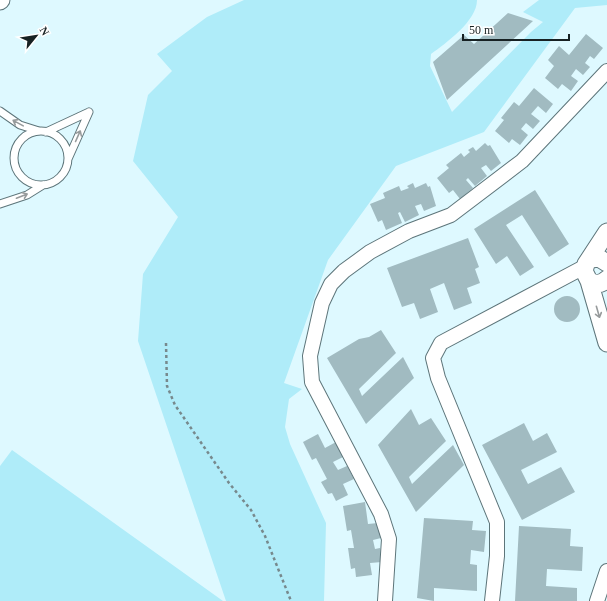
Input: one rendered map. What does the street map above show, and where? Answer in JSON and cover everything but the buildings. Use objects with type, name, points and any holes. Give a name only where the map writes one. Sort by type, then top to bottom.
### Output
[{"type":"street","points":[[385,601],[389,539],[381,514],[312,382],[310,356],[322,303],[331,284],[370,252],[409,231],[451,215],[522,161],[607,71]]},
{"type":"street","points":[[607,232],[597,265],[596,284],[607,281]]},
{"type":"street","points":[[597,265],[607,343]]},
{"type":"street","points":[[492,601],[497,556],[497,522],[438,378],[434,358],[441,343],[597,265]]},
{"type":"street","points":[[596,601],[607,571]]},
{"type":"lane","points":[[0,111],[20,125],[60,139],[67,152],[68,160]]},
{"type":"lane","points":[[0,204],[28,194],[43,185],[50,183],[62,174],[89,112],[42,132],[25,137],[19,142],[14,157],[15,164],[22,177],[35,184],[43,185]]},
{"type":"path","points":[[166,342],[167,386],[175,405],[229,483],[251,510],[265,536],[291,601]]},
{"type":"shaded area","points":[[244,0],[477,0],[476,8],[472,16],[460,31],[431,54],[430,66],[452,112],[531,32],[543,22],[523,12],[539,0],[607,0],[607,5],[575,8],[484,132],[396,166],[328,260],[284,383],[302,389],[289,399],[285,427],[290,444],[326,523],[324,601],[226,601],[138,341],[143,274],[178,217],[133,161],[148,95],[172,71],[157,54],[207,17]]},
{"type":"shaded area","points":[[12,450],[223,601],[0,601],[0,466]]}]
